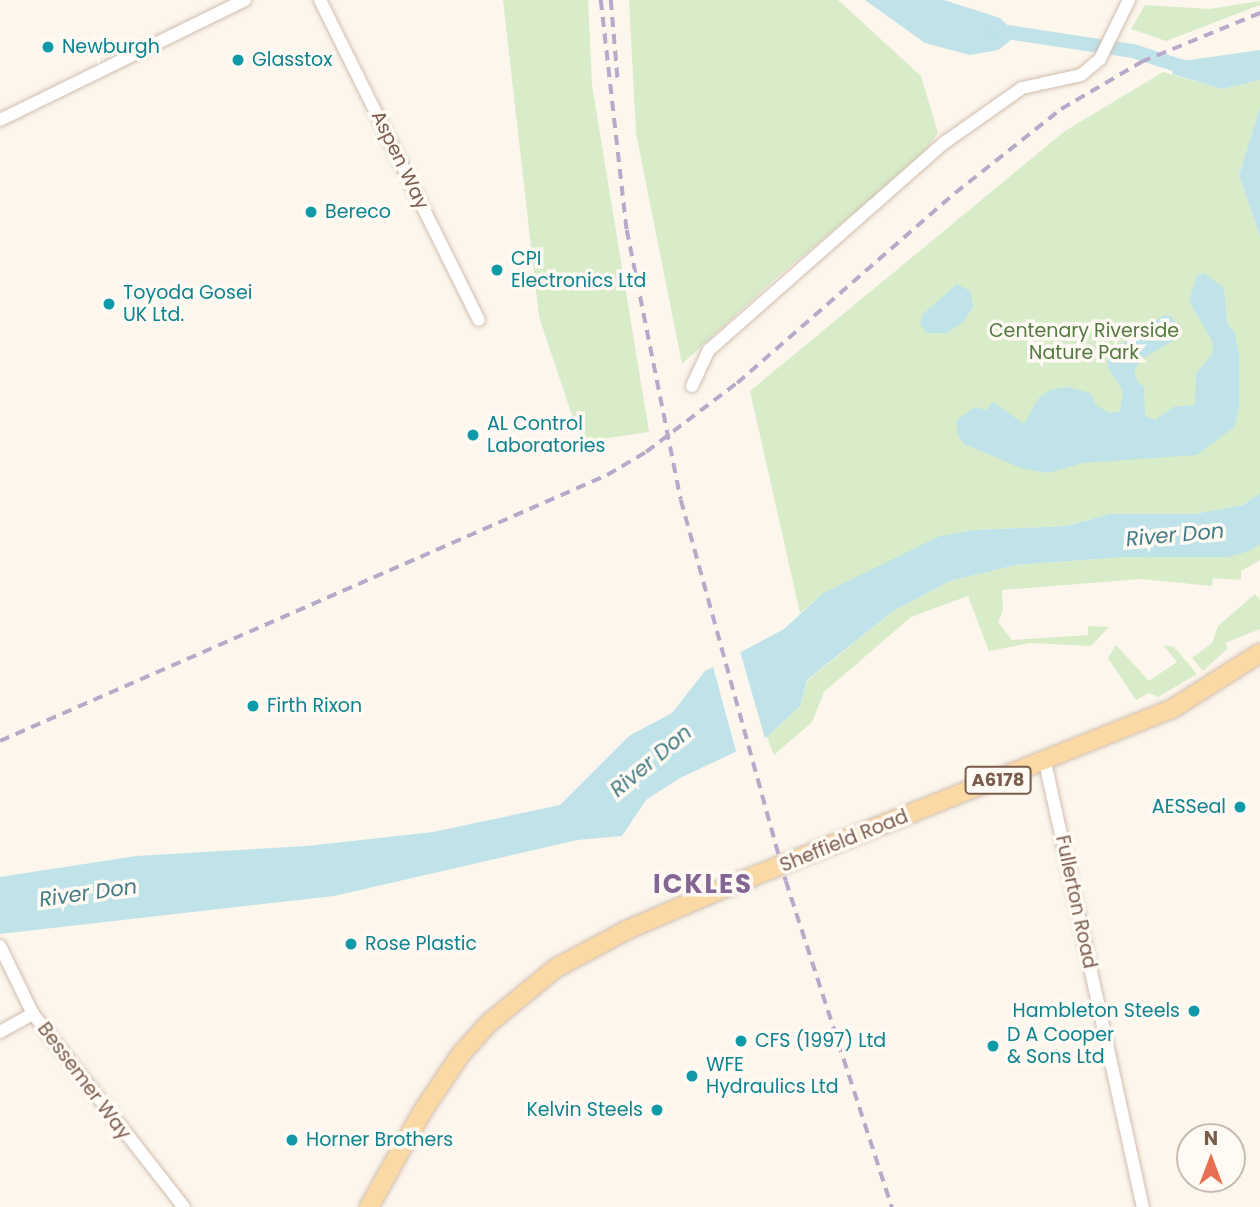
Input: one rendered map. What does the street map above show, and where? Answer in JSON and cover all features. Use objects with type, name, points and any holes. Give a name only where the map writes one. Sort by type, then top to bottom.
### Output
[{"type":"main road","name":"Sheffield Road","points":[[369,1207],[422,1112],[461,1054],[489,1023],[556,968],[627,930],[729,886],[1172,709],[1259,655]]},
{"type":"street","points":[[0,120],[245,0]]},
{"type":"street","name":"Aspen Way","points":[[320,0],[479,320]]},
{"type":"street","points":[[692,386],[709,350],[944,143],[1022,88],[1081,75],[1100,59],[1112,41],[1129,0]]},
{"type":"street","name":"Fullerton Road","points":[[1045,762],[1143,1207]]},
{"type":"street","name":"Bessemer Way","points":[[1,948],[33,1014],[184,1207]]},
{"type":"street","points":[[0,1032],[33,1014]]},
{"type":"green space","points":[[503,0],[588,0],[592,85],[649,432],[581,442],[539,317]]},
{"type":"green space","points":[[629,0],[838,0],[921,76],[938,133],[918,160],[775,279],[682,364],[636,133]]},
{"type":"green space","points":[[1260,1],[1260,5],[1166,41],[1131,29],[1145,5],[1209,9]]},
{"type":"green space","name":"Centenary Riverside Nature Park","points":[[1163,72],[1222,89],[1260,80],[1260,107],[1239,175],[1260,237],[1260,493],[1243,505],[1194,514],[1110,514],[1067,526],[973,530],[822,594],[800,613],[750,391],[1065,131]]},
{"type":"green space","points":[[1260,542],[1260,560],[1241,571],[1241,580],[1213,578],[1212,586],[1141,579],[1002,590],[1003,610],[998,622],[1012,640],[1088,635],[1088,626],[1109,627],[1091,646],[1031,643],[989,651],[968,596],[911,617],[824,692],[812,722],[774,755],[767,737],[800,706],[807,681],[893,611],[950,581],[1016,565],[1125,557],[1229,557]]},
{"type":"green space","points":[[1255,594],[1260,600],[1260,629],[1225,643],[1228,648],[1203,671],[1192,658],[1212,643],[1218,626]]},
{"type":"green space","points":[[1116,645],[1149,681],[1177,662],[1163,645],[1174,647],[1197,674],[1158,697],[1149,693],[1136,700],[1108,658]]},
{"type":"water","points":[[865,0],[944,0],[1000,18],[1010,28],[1010,41],[998,50],[970,55],[925,43]]},
{"type":"water","points":[[1260,50],[1260,80],[1222,89],[1172,74],[1176,62]]},
{"type":"water","points":[[1260,107],[1260,237],[1239,175]]},
{"type":"water","points":[[1204,273],[1224,288],[1227,324],[1235,333],[1239,355],[1239,408],[1234,427],[1197,455],[1083,463],[1048,473],[1021,468],[964,444],[957,433],[957,420],[975,407],[986,410],[993,402],[1024,424],[1038,399],[1050,390],[1068,387],[1090,393],[1096,405],[1109,413],[1120,411],[1123,391],[1108,367],[1107,354],[1164,315],[1172,317],[1178,327],[1176,339],[1140,360],[1134,372],[1138,383],[1144,386],[1145,416],[1155,420],[1173,407],[1195,405],[1196,373],[1213,353],[1212,341],[1189,301],[1197,275]]},
{"type":"water","points":[[957,284],[970,291],[973,307],[963,322],[947,333],[926,333],[920,324],[923,314]]},
{"type":"water","name":"River Don","points":[[1260,493],[1260,544],[1249,551],[1229,557],[1125,557],[1016,565],[950,581],[893,611],[807,680],[800,706],[767,737],[680,778],[646,800],[622,836],[577,840],[334,896],[0,934],[0,877],[136,856],[307,846],[433,832],[560,805],[629,736],[672,713],[705,671],[784,629],[822,594],[940,536],[973,530],[1067,526],[1110,514],[1194,514],[1243,505]]},
{"type":"pier","points":[[739,648],[766,742],[737,755],[712,663]]},
{"type":"waterway","points":[[994,30],[1133,51],[1193,70]]},
{"type":"railway","points":[[601,0],[627,230],[681,500],[786,881],[892,1207]]},
{"type":"railway","points":[[611,0],[618,82]]},
{"type":"railway","points":[[0,741],[607,475],[646,452],[737,383],[955,193],[1061,109],[1141,62],[1260,13]]},
{"type":"place","name":"Newburgh","points":[[48,47]]},
{"type":"place","name":"Glasstox","points":[[238,60]]},
{"type":"place","name":"Bereco","points":[[311,212]]},
{"type":"place","name":"CPI Electronics Ltd","points":[[497,270]]},
{"type":"place","name":"Toyoda Gosei UK Ltd.","points":[[109,304]]},
{"type":"place","name":"AL Control Laboratories","points":[[473,435]]},
{"type":"place","name":"Firth Rixon","points":[[253,706]]},
{"type":"place","name":"AESSeal","points":[[1240,807]]},
{"type":"place","name":"Rose Plastic","points":[[351,944]]},
{"type":"place","name":"Hambleton Steels","points":[[1194,1011]]},
{"type":"place","name":"CFS (1997) Ltd","points":[[741,1041]]},
{"type":"place","name":"D A Cooper & Sons Ltd","points":[[993,1046]]},
{"type":"place","name":"WFE Hydraulics Ltd","points":[[692,1076]]},
{"type":"place","name":"Kelvin Steels","points":[[657,1110]]},
{"type":"place","name":"Horner Brothers","points":[[292,1140]]},
{"type":"district","name":"ICKLES","points":[[703,885]]}]
